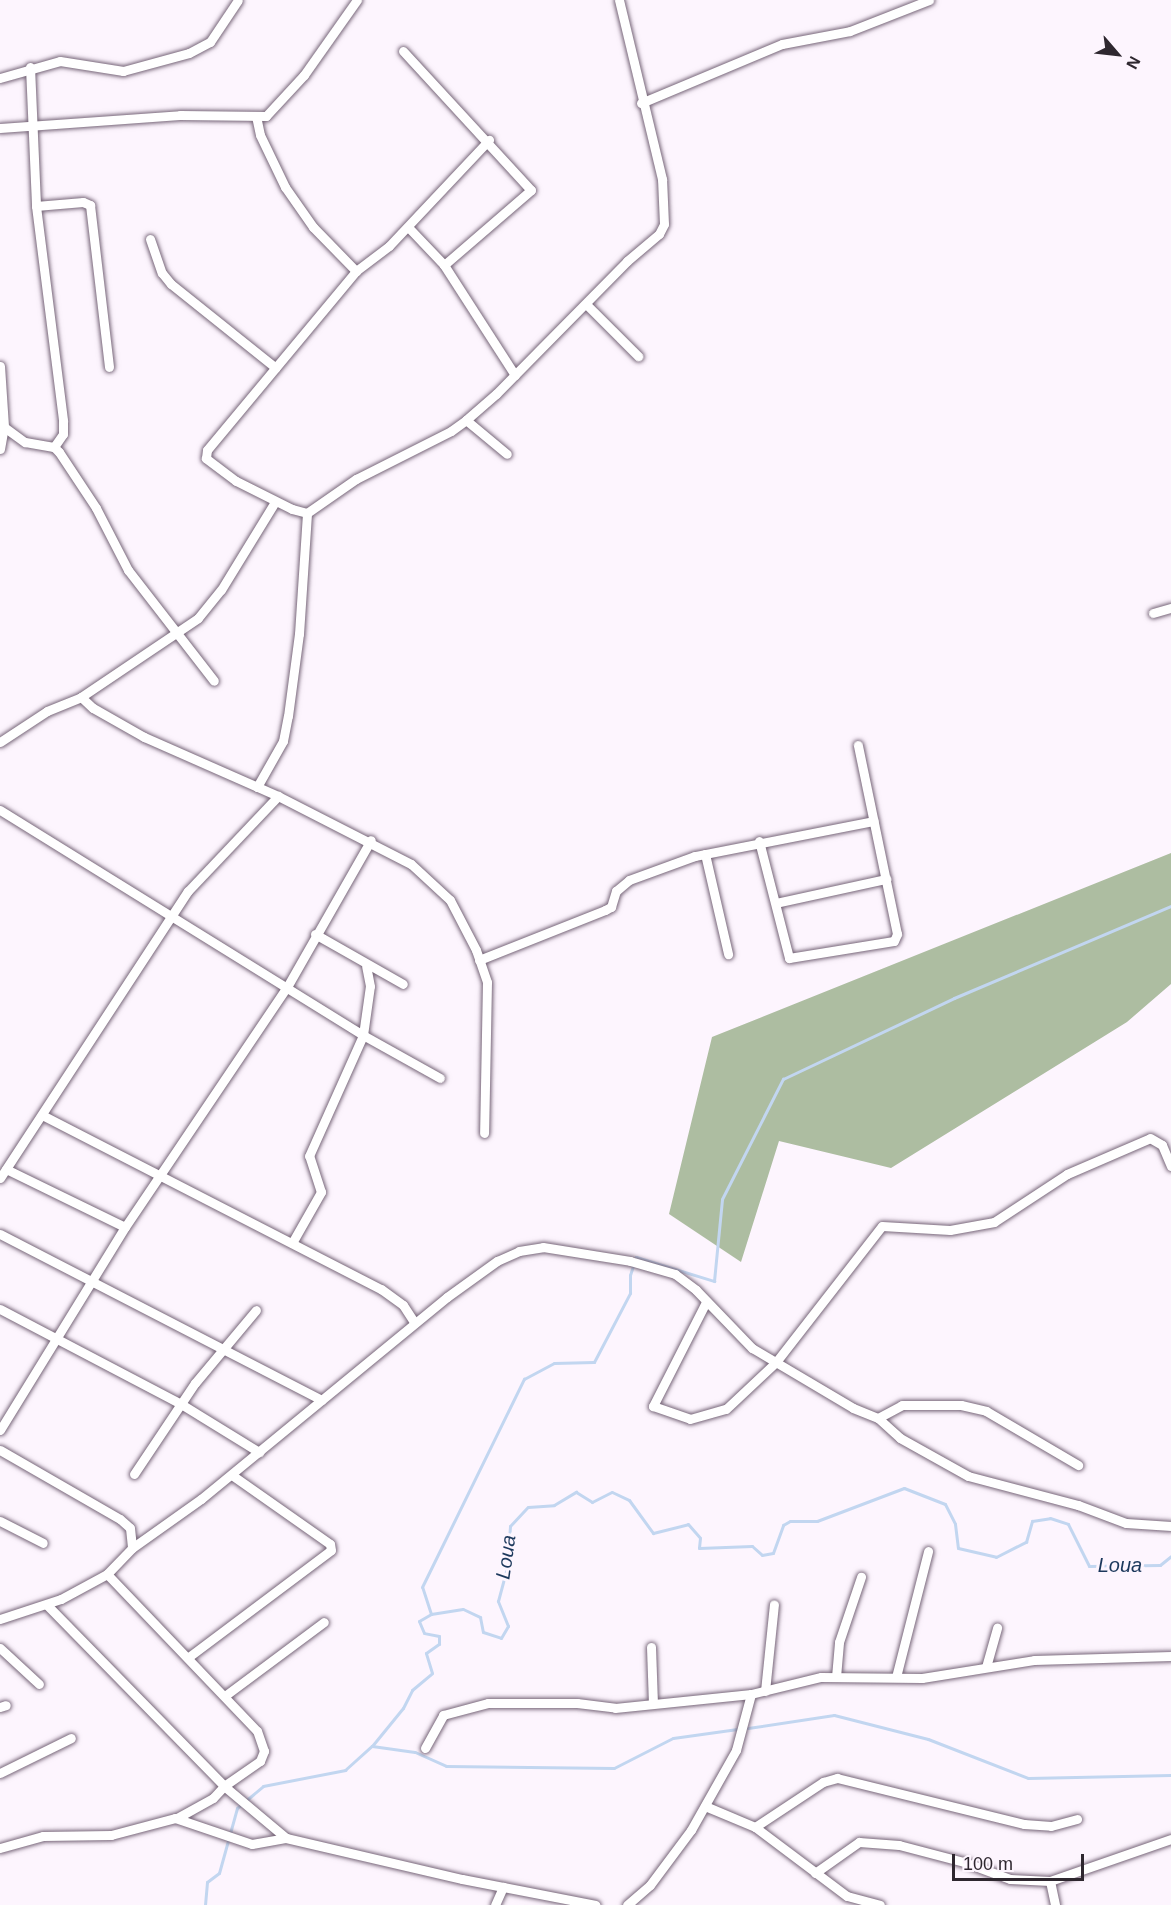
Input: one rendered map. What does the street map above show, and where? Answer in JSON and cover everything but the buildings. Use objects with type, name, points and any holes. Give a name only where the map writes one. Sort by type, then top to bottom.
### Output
[{"type":"street","points":[[0,78],[30,67],[60,61],[123,71],[189,53],[210,42],[238,0]]},
{"type":"street","points":[[0,128],[180,116],[256,116],[270,113],[286,96],[357,0]]},
{"type":"street","points":[[307,513],[356,479],[443,436],[466,420],[515,375],[627,261],[660,234],[664,224],[662,179],[641,103],[619,0]]},
{"type":"street","points":[[641,103],[782,44],[850,31],[929,0]]},
{"type":"street","points":[[402,51],[489,140],[531,190],[444,266]]},
{"type":"street","points":[[30,67],[36,206],[63,421],[63,434],[54,447]]},
{"type":"street","points":[[256,116],[260,135],[285,187],[313,226],[356,271]]},
{"type":"street","points":[[307,513],[275,502],[217,468],[206,454],[356,271],[408,227],[489,140]]},
{"type":"street","points":[[36,206],[83,202],[90,205],[109,367]]},
{"type":"street","points":[[408,227],[444,266],[515,375]]},
{"type":"street","points":[[150,239],[162,273],[171,284],[276,368]]},
{"type":"street","points":[[586,304],[638,356]]},
{"type":"street","points":[[0,366],[4,427],[0,449]]},
{"type":"street","points":[[466,420],[507,454]]},
{"type":"street","points":[[4,427],[34,446],[54,447]]},
{"type":"street","points":[[54,447],[96,508],[128,570],[214,681]]},
{"type":"street","points":[[0,742],[47,711],[81,697],[198,618],[221,590],[275,502]]},
{"type":"street","points":[[257,787],[283,741],[288,716],[299,634],[307,513]]},
{"type":"street","points":[[1153,612],[1171,608]]},
{"type":"street","points":[[81,697],[93,708],[144,737],[371,840],[411,864],[450,900],[487,982],[489,1005],[484,1133]]},
{"type":"street","points":[[759,841],[789,958],[892,942],[897,934],[858,745]]},
{"type":"street","points":[[125,1227],[3,1173],[44,1116],[172,915],[212,864],[278,796]]},
{"type":"street","points":[[0,810],[363,1035],[440,1078]]},
{"type":"street","points":[[479,960],[611,907],[616,891],[629,880],[705,854],[759,841],[874,821]]},
{"type":"street","points":[[0,1430],[125,1227],[163,1174],[287,987],[315,934],[371,840]]},
{"type":"street","points":[[705,854],[728,954]]},
{"type":"street","points":[[776,903],[886,879]]},
{"type":"street","points":[[315,934],[366,966],[403,984]]},
{"type":"street","points":[[292,1243],[321,1192],[309,1161],[310,1152],[345,1081],[363,1035],[370,986],[366,966]]},
{"type":"street","points":[[44,1116],[163,1174],[391,1294],[414,1322]]},
{"type":"street","points":[[706,1302],[653,1406],[690,1419],[709,1416],[726,1409],[776,1362],[882,1226],[950,1230],[994,1222],[1066,1174],[1150,1138],[1162,1145],[1171,1166]]},
{"type":"street","points":[[0,1234],[322,1400]]},
{"type":"street","points":[[0,1619],[47,1605],[107,1574],[132,1548],[232,1475],[414,1322],[497,1261],[519,1251],[543,1248],[642,1263],[675,1274],[752,1348],[853,1408],[878,1418],[900,1438],[968,1476],[1078,1505],[1126,1523],[1171,1526]]},
{"type":"street","points":[[0,1309],[181,1404],[259,1452]]},
{"type":"street","points":[[134,1474],[181,1404],[256,1310]]},
{"type":"street","points":[[878,1418],[902,1405],[961,1405],[986,1411],[1078,1465]]},
{"type":"street","points":[[0,1450],[120,1519],[130,1528],[134,1537],[132,1548]]},
{"type":"street","points":[[190,1656],[331,1550],[330,1544],[232,1475]]},
{"type":"street","points":[[0,1521],[43,1543]]},
{"type":"street","points":[[896,1677],[928,1551]]},
{"type":"street","points":[[0,1848],[43,1836],[111,1835],[175,1818],[213,1798],[224,1786],[260,1761],[264,1751],[257,1731],[226,1695],[107,1574]]},
{"type":"street","points":[[836,1677],[839,1642],[861,1577]]},
{"type":"street","points":[[765,1691],[774,1604]]},
{"type":"street","points":[[47,1605],[224,1786],[251,1806],[286,1838]]},
{"type":"street","points":[[226,1695],[324,1622]]},
{"type":"street","points":[[986,1667],[997,1628]]},
{"type":"street","points":[[651,1647],[653,1703]]},
{"type":"street","points":[[0,1648],[39,1684]]},
{"type":"street","points":[[425,1748],[443,1715],[453,1710],[488,1703],[576,1703],[615,1708],[751,1694],[836,1677],[921,1678],[1035,1660],[1171,1656]]},
{"type":"street","points":[[625,1905],[650,1884],[705,1806],[736,1750],[751,1694]]},
{"type":"street","points":[[0,1773],[71,1738]]},
{"type":"street","points":[[755,1827],[823,1782],[837,1778],[955,1804],[1024,1824],[1051,1826],[1077,1819]]},
{"type":"street","points":[[705,1806],[755,1827],[847,1896],[880,1905]]},
{"type":"street","points":[[175,1818],[236,1836],[252,1844],[286,1838],[502,1887],[596,1905]]},
{"type":"street","points":[[815,1873],[859,1842],[899,1845],[964,1862],[1010,1879],[1050,1881],[1171,1839]]},
{"type":"street","points":[[1050,1881],[1055,1905]]},
{"type":"street","points":[[495,1905],[502,1887]]},
{"type":"green space","points":[[1171,853],[1171,984],[1127,1022],[891,1168],[779,1141],[741,1262],[669,1214],[712,1037]]},
{"type":"waterway","points":[[431,1614],[422,1587],[524,1379],[554,1363],[594,1362],[630,1293],[630,1275],[636,1257],[714,1281],[722,1199],[783,1079],[954,998],[1171,906]]},
{"type":"waterway","name":"Loua","points":[[205,1905],[207,1882],[219,1873],[237,1808],[263,1786],[345,1770],[372,1746],[403,1708],[412,1690],[432,1673],[426,1653],[439,1644],[439,1636],[424,1633],[419,1621],[431,1614],[463,1609],[480,1617],[483,1632],[501,1638],[508,1626],[498,1601],[507,1568],[510,1526],[528,1507],[554,1505],[576,1492],[592,1502],[612,1492],[629,1500],[653,1533],[688,1524],[700,1538],[699,1548],[752,1546],[762,1555],[773,1553],[783,1525],[790,1521],[817,1521],[904,1488],[945,1504],[955,1524],[958,1548],[996,1557],[1026,1542],[1032,1521],[1050,1518],[1068,1524],[1089,1566],[1160,1565],[1171,1556]]},
{"type":"waterway","points":[[748,1728],[834,1715],[928,1739],[1028,1778],[1171,1775]]},
{"type":"waterway","points":[[372,1746],[415,1752],[446,1766],[614,1768],[673,1738],[737,1729]]}]
